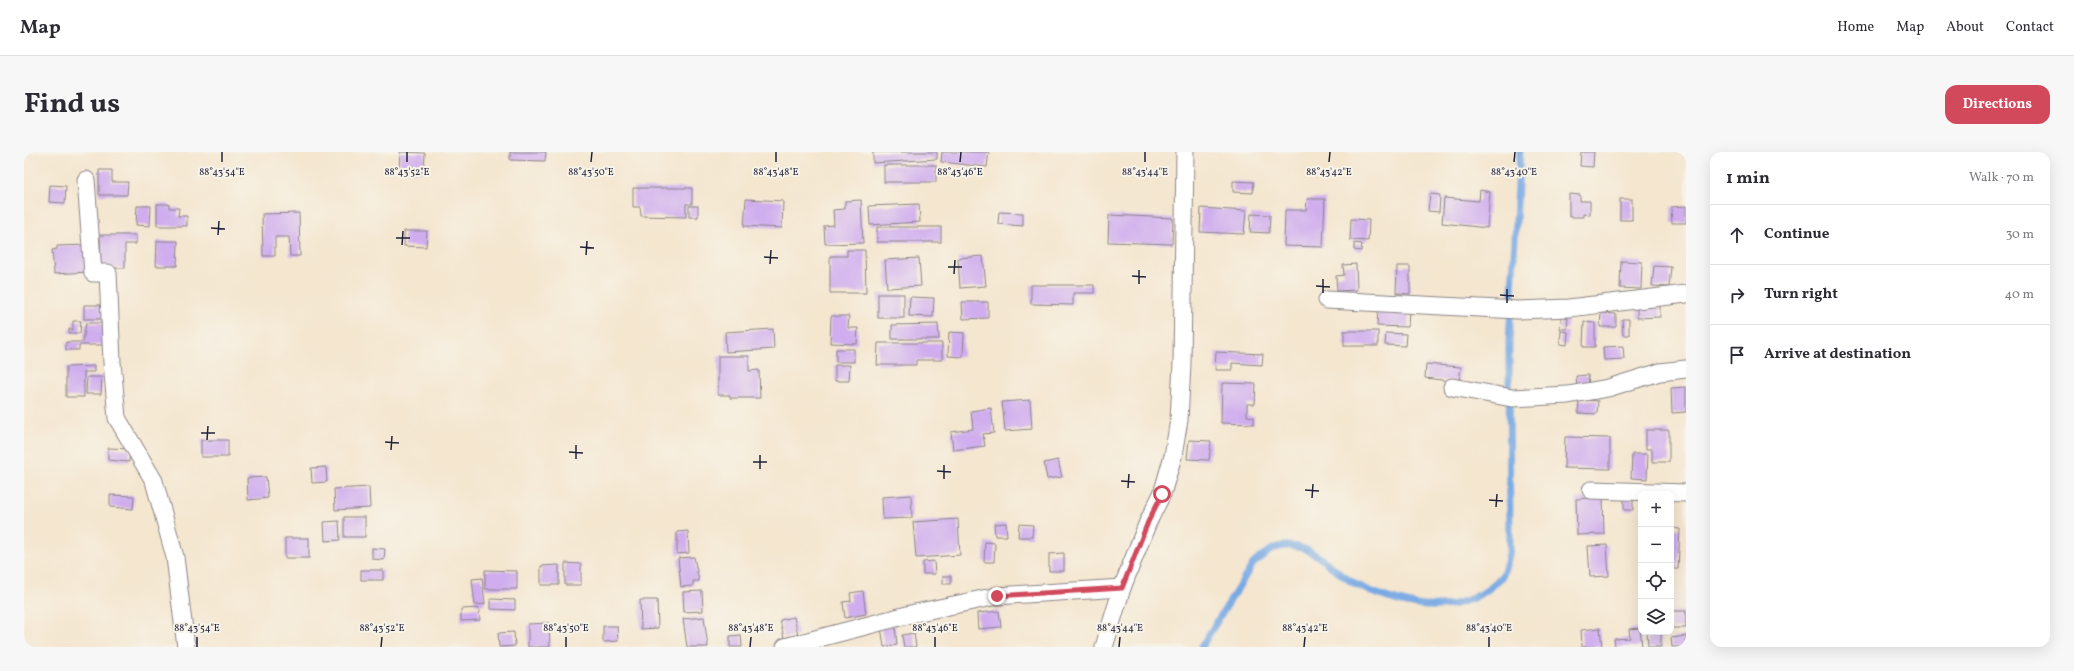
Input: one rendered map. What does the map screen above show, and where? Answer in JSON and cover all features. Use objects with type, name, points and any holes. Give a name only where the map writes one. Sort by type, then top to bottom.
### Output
[{"type":"street","points":[[1104,647],[1122,588],[1148,522],[1162,494],[1173,456],[1179,420],[1182,364],[1185,152]]},
{"type":"street","points":[[86,180],[93,274],[108,273],[112,362],[117,418],[154,481],[174,557],[186,647]]},
{"type":"street","points":[[1327,300],[1495,310],[1518,310],[1576,307],[1686,294]]},
{"type":"street","points":[[1452,387],[1512,398],[1582,392],[1608,388],[1660,372],[1686,369]]},
{"type":"street","points":[[1592,490],[1686,493]]},
{"type":"street","points":[[784,647],[915,613],[997,596],[1122,588]]},
{"type":"building","points":[[400,152],[425,153],[424,172],[399,171]]},
{"type":"building","points":[[510,152],[546,152],[545,161],[510,160]]},
{"type":"building","points":[[873,152],[937,152],[937,159],[873,163]]},
{"type":"building","points":[[942,152],[989,152],[987,167],[941,162]]},
{"type":"building","points":[[1581,152],[1594,152],[1593,167],[1580,166]]},
{"type":"building","points":[[884,165],[936,165],[936,182],[884,182]]},
{"type":"building","points":[[99,170],[112,170],[112,182],[128,182],[127,195],[99,195]]},
{"type":"building","points":[[1233,181],[1254,182],[1253,193],[1233,192]]},
{"type":"building","points":[[50,185],[66,186],[65,203],[49,202]]},
{"type":"building","points":[[633,188],[692,188],[692,204],[686,204],[686,217],[641,216],[640,207],[633,207]]},
{"type":"building","points":[[1480,190],[1490,192],[1487,228],[1442,223],[1444,198],[1479,201]]},
{"type":"building","points":[[1430,194],[1440,195],[1439,212],[1428,211]]},
{"type":"building","points":[[1569,194],[1580,195],[1580,201],[1590,201],[1590,215],[1583,214],[1583,217],[1569,217]]},
{"type":"building","points":[[746,199],[783,201],[782,228],[744,226]]},
{"type":"building","points":[[1307,199],[1325,199],[1323,247],[1284,246],[1285,210],[1306,210]]},
{"type":"building","points":[[1620,199],[1632,199],[1632,220],[1620,220]]},
{"type":"building","points":[[861,200],[863,243],[825,244],[824,226],[834,225],[833,210],[845,209],[845,201]]},
{"type":"building","points":[[157,204],[169,204],[169,208],[179,208],[178,216],[187,216],[187,226],[157,226]]},
{"type":"building","points":[[919,204],[920,222],[870,225],[869,206]]},
{"type":"building","points":[[137,206],[151,206],[150,226],[136,225]]},
{"type":"building","points":[[689,206],[698,206],[698,217],[689,217]]},
{"type":"building","points":[[1686,206],[1686,223],[1672,223],[1671,207]]},
{"type":"building","points":[[1201,208],[1246,211],[1244,234],[1200,232]]},
{"type":"building","points":[[999,212],[1023,213],[1023,226],[998,224]]},
{"type":"building","points":[[299,213],[300,256],[290,256],[289,237],[275,237],[275,256],[263,256],[262,214]]},
{"type":"building","points":[[1251,214],[1270,215],[1269,233],[1250,232]]},
{"type":"building","points":[[1109,215],[1173,218],[1172,244],[1108,242]]},
{"type":"building","points":[[1351,219],[1369,220],[1368,241],[1350,240]]},
{"type":"building","points":[[877,227],[941,227],[941,242],[877,242]]},
{"type":"building","points":[[404,231],[427,231],[426,247],[404,246]]},
{"type":"building","points":[[100,235],[136,235],[136,244],[125,244],[125,268],[101,268]]},
{"type":"building","points":[[157,241],[178,241],[177,266],[156,266]]},
{"type":"building","points":[[1354,243],[1362,244],[1361,251],[1354,250]]},
{"type":"building","points":[[87,245],[88,272],[54,274],[52,250],[57,249],[57,246]]},
{"type":"building","points":[[847,250],[865,250],[866,293],[830,293],[830,256],[847,256]]},
{"type":"building","points":[[983,256],[986,286],[960,288],[958,258]]},
{"type":"building","points":[[919,258],[921,286],[887,288],[885,260]]},
{"type":"building","points":[[1621,261],[1642,262],[1641,289],[1620,288]]},
{"type":"building","points":[[1356,264],[1357,290],[1337,291],[1336,276],[1344,275],[1343,265]]},
{"type":"building","points":[[1397,266],[1410,266],[1410,294],[1396,293]]},
{"type":"building","points":[[1654,266],[1671,267],[1669,287],[1652,286]]},
{"type":"building","points":[[1031,285],[1094,285],[1094,293],[1073,293],[1073,305],[1031,304]]},
{"type":"building","points":[[878,294],[904,294],[904,318],[878,318]]},
{"type":"building","points":[[910,297],[934,298],[933,317],[909,316]]},
{"type":"building","points":[[962,302],[988,302],[988,318],[963,319]]},
{"type":"building","points":[[1660,304],[1660,317],[1637,318],[1637,305]]},
{"type":"building","points":[[84,305],[103,305],[103,319],[84,319]]},
{"type":"building","points":[[1378,309],[1409,311],[1408,327],[1377,326]]},
{"type":"building","points":[[1601,313],[1616,314],[1616,327],[1600,327]]},
{"type":"building","points":[[831,316],[849,316],[848,328],[858,328],[857,344],[830,343]]},
{"type":"building","points":[[1561,317],[1568,317],[1567,329],[1560,329]]},
{"type":"building","points":[[1622,319],[1629,319],[1629,335],[1623,335]]},
{"type":"building","points":[[73,321],[81,321],[80,333],[69,333],[69,329],[73,330]]},
{"type":"building","points":[[1584,322],[1595,323],[1595,347],[1583,347]]},
{"type":"building","points":[[86,323],[104,323],[104,345],[79,345],[79,350],[66,350],[66,342],[83,342]]},
{"type":"building","points":[[938,324],[939,339],[892,339],[892,325]]},
{"type":"building","points":[[773,329],[774,349],[726,352],[725,332]]},
{"type":"building","points":[[1344,331],[1378,331],[1378,346],[1344,346]]},
{"type":"building","points":[[1561,331],[1568,332],[1567,345],[1560,344]]},
{"type":"building","points":[[949,332],[964,333],[963,357],[948,356]]},
{"type":"building","points":[[1386,333],[1406,334],[1405,346],[1385,345]]},
{"type":"building","points":[[878,343],[942,343],[942,360],[916,360],[916,365],[877,365]]},
{"type":"building","points":[[1623,346],[1624,359],[1604,360],[1603,347]]},
{"type":"building","points":[[836,349],[854,349],[854,362],[836,362]]},
{"type":"building","points":[[1216,352],[1263,354],[1262,365],[1232,363],[1232,370],[1215,370]]},
{"type":"building","points":[[718,356],[749,356],[749,371],[759,370],[760,398],[730,398],[730,395],[718,395]]},
{"type":"building","points":[[1426,364],[1461,367],[1459,382],[1425,378]]},
{"type":"building","points":[[835,365],[850,365],[849,381],[835,381]]},
{"type":"building","points":[[94,366],[94,372],[84,372],[84,397],[66,397],[66,367]]},
{"type":"building","points":[[1588,375],[1589,387],[1577,388],[1576,376]]},
{"type":"building","points":[[87,377],[102,377],[101,394],[86,394]]},
{"type":"building","points":[[1222,383],[1256,384],[1255,404],[1247,404],[1247,416],[1254,417],[1254,424],[1221,423]]},
{"type":"building","points":[[1686,387],[1686,412],[1672,413],[1671,388]]},
{"type":"building","points":[[1030,400],[1032,429],[1005,431],[1002,402]]},
{"type":"building","points":[[1579,400],[1598,401],[1597,414],[1578,413]]},
{"type":"building","points":[[991,408],[994,433],[983,434],[985,446],[953,450],[951,432],[973,429],[971,411]]},
{"type":"building","points":[[1646,430],[1669,430],[1669,462],[1652,462],[1652,449],[1646,449]]},
{"type":"building","points":[[1565,437],[1610,438],[1610,469],[1564,468]]},
{"type":"building","points":[[201,440],[228,440],[228,457],[201,457]]},
{"type":"building","points":[[1189,440],[1211,441],[1209,460],[1187,459]]},
{"type":"building","points":[[108,448],[130,449],[129,462],[108,460]]},
{"type":"building","points":[[1632,454],[1648,454],[1647,479],[1631,478]]},
{"type":"building","points":[[1058,460],[1062,477],[1047,479],[1044,463]]},
{"type":"building","points":[[326,467],[327,482],[312,483],[311,468]]},
{"type":"building","points":[[266,477],[268,498],[248,500],[247,478]]},
{"type":"building","points":[[369,487],[370,508],[335,510],[334,489]]},
{"type":"building","points":[[110,495],[134,496],[133,509],[110,507]]},
{"type":"building","points":[[911,495],[912,518],[883,519],[882,497]]},
{"type":"building","points":[[1603,497],[1604,534],[1577,535],[1576,499]]},
{"type":"building","points":[[1624,498],[1633,499],[1633,510],[1624,510]]},
{"type":"building","points":[[344,517],[365,517],[365,537],[344,537]]},
{"type":"building","points":[[958,519],[960,555],[916,558],[913,522]]},
{"type":"building","points":[[339,521],[340,540],[325,541],[324,522]]},
{"type":"building","points":[[1006,523],[1007,536],[995,536],[994,524]]},
{"type":"building","points":[[1019,524],[1033,525],[1032,537],[1018,537]]},
{"type":"building","points":[[1674,528],[1680,529],[1678,569],[1674,569]]},
{"type":"building","points":[[688,531],[689,553],[677,554],[677,532]]},
{"type":"building","points":[[285,538],[309,538],[309,558],[285,558]]},
{"type":"building","points":[[985,542],[995,543],[994,562],[984,562]]},
{"type":"building","points":[[1607,545],[1609,576],[1590,577],[1588,546]]},
{"type":"building","points":[[372,548],[385,549],[384,560],[372,559]]},
{"type":"building","points":[[1064,553],[1064,571],[1049,571],[1049,554]]},
{"type":"building","points":[[694,557],[699,581],[693,581],[693,586],[681,587],[678,558]]},
{"type":"building","points":[[934,561],[935,574],[923,574],[923,562]]},
{"type":"building","points":[[565,563],[581,564],[581,585],[565,585]]},
{"type":"building","points":[[559,565],[559,585],[541,585],[541,566]]},
{"type":"building","points":[[361,570],[383,570],[383,580],[361,580]]},
{"type":"building","points":[[485,570],[517,571],[517,589],[485,589]]},
{"type":"building","points":[[943,576],[951,576],[951,584],[943,584]]},
{"type":"building","points":[[482,578],[485,604],[475,605],[472,579]]},
{"type":"building","points":[[702,591],[703,611],[684,612],[683,592]]},
{"type":"building","points":[[863,591],[866,614],[845,618],[843,602],[851,601],[850,593]]},
{"type":"building","points":[[491,599],[515,600],[515,610],[491,609]]},
{"type":"building","points":[[640,600],[657,600],[658,628],[641,629]]},
{"type":"building","points":[[479,608],[480,620],[461,621],[461,609]]},
{"type":"building","points":[[999,611],[1001,627],[978,629],[977,613]]},
{"type":"building","points":[[1674,611],[1686,611],[1686,628],[1674,628]]},
{"type":"building","points":[[704,617],[708,647],[687,647],[683,619]]},
{"type":"building","points":[[794,617],[798,635],[784,638],[780,620]]},
{"type":"building","points":[[549,623],[550,647],[528,647],[528,624]]},
{"type":"building","points":[[895,625],[897,645],[884,647],[881,627]]},
{"type":"building","points":[[603,626],[617,626],[618,641],[603,642]]},
{"type":"building","points":[[1600,628],[1602,647],[1582,647],[1581,630]]},
{"type":"building","points":[[1638,628],[1638,635],[1641,635],[1642,647],[1615,647],[1614,639],[1630,638],[1629,629]]},
{"type":"building","points":[[514,632],[515,646],[499,647],[498,633]]},
{"type":"building","points":[[914,633],[916,647],[904,647],[902,635]]},
{"type":"building","points":[[741,635],[742,647],[730,647],[730,636]]},
{"type":"building","points":[[1647,635],[1661,635],[1661,647],[1648,647]]},
{"type":"building","points":[[1686,636],[1686,647],[1672,647],[1671,638]]},
{"type":"waterway","points":[[1201,647],[1253,564],[1265,554],[1279,547],[1300,547],[1325,561],[1357,585],[1385,597],[1415,605],[1444,606],[1459,603],[1473,598],[1493,586],[1502,576],[1510,550],[1509,343],[1520,152]]},
{"type":"route","points":[[997,596],[1122,588],[1148,522],[1162,494]]}]
